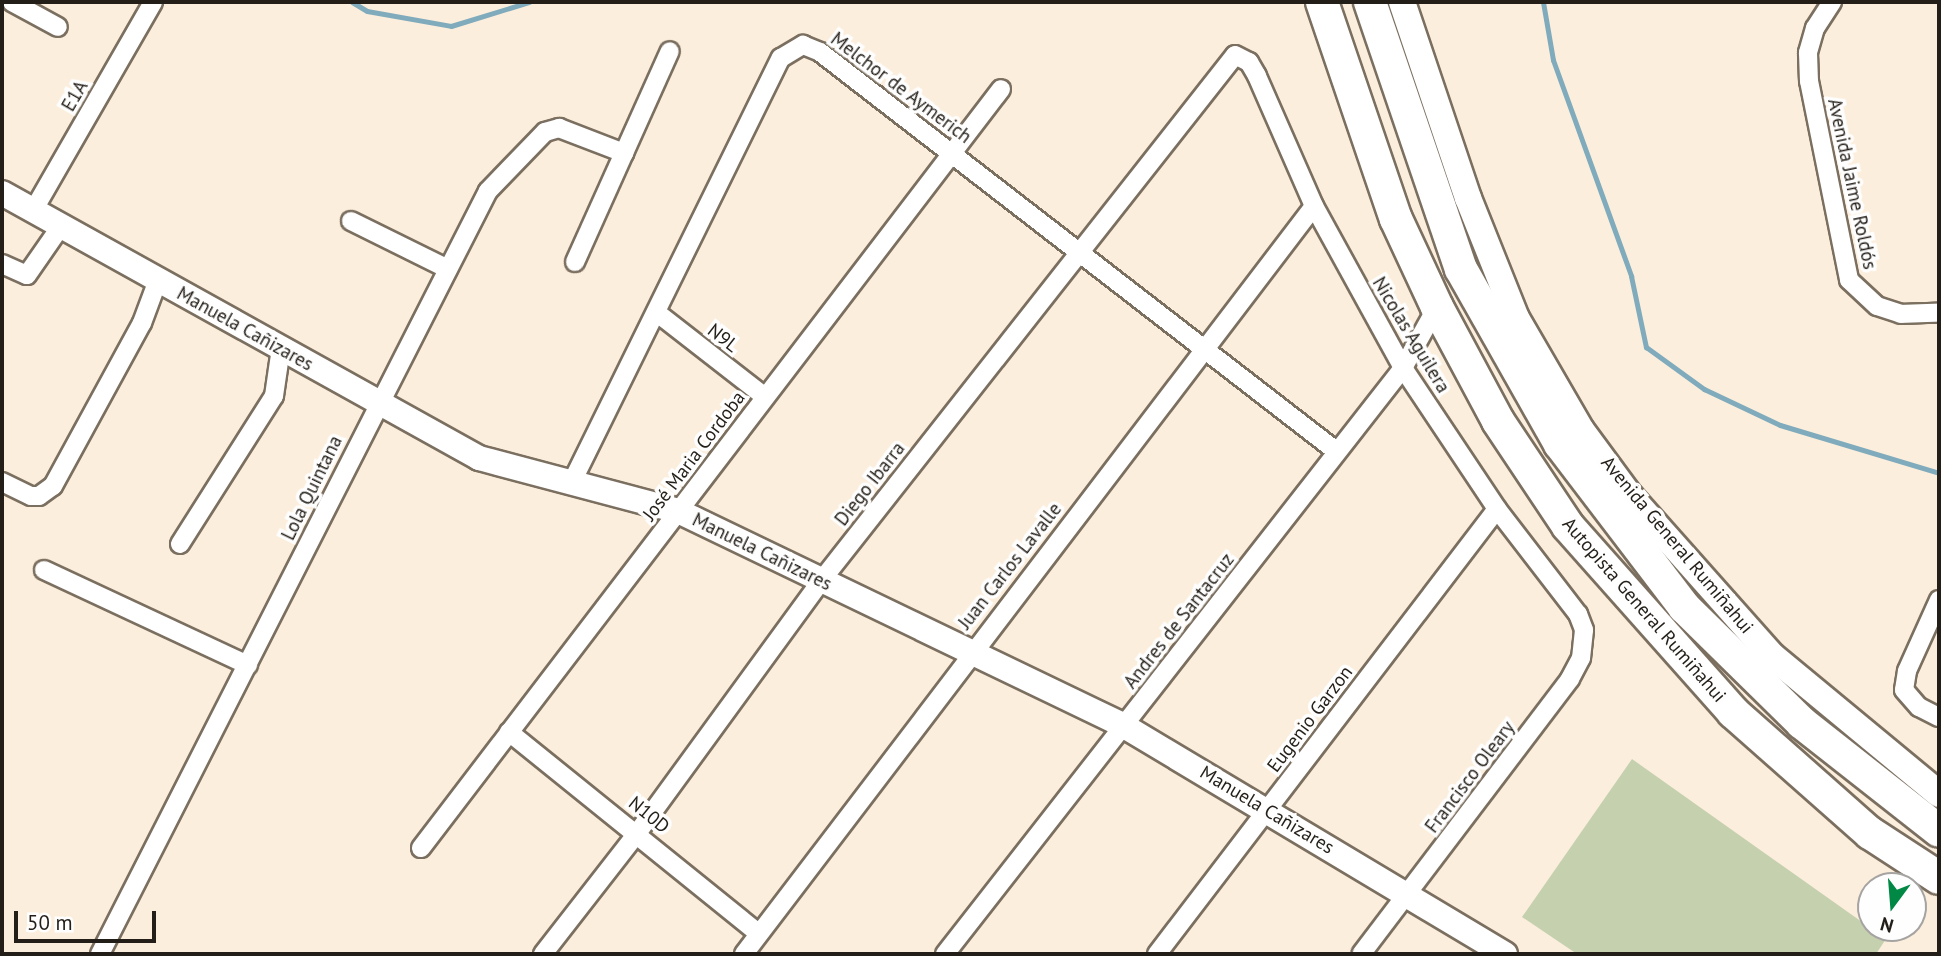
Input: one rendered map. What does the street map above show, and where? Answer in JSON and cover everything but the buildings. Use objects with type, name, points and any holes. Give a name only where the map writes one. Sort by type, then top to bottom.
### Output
[{"type":"highway","name":"Autopista General Rumiñahui","points":[[1322,2],[1396,219],[1437,307],[1498,421],[1568,526],[1655,629],[1733,712],[1870,833],[1939,878]]},
{"type":"highway","name":"Autopista General Rumiñahui","points":[[1370,2],[1461,269],[1560,444],[1684,607],[1802,723],[1939,831]]},
{"type":"main road","name":"Avenida General Rumiñahui","points":[[1402,2],[1468,198],[1516,318],[1581,429],[1629,495],[1771,655],[1939,794]]},
{"type":"street","points":[[12,2],[58,27]]},
{"type":"street","name":"E1A","points":[[33,211],[153,2]]},
{"type":"street","points":[[1306,2],[1369,143]]},
{"type":"street","name":"Avenida Jaime Roldós","points":[[1832,2],[1815,28],[1808,53],[1809,80],[1849,279],[1877,306],[1901,314],[1939,313]]},
{"type":"street","name":"Melchor de Aymerich","points":[[571,484],[773,73],[789,49],[812,47],[1336,451]]},
{"type":"street","points":[[575,262],[670,51]]},
{"type":"street","name":"Diego Ibarra","points":[[542,954],[638,832],[821,580],[1229,57],[1242,57]]},
{"type":"street","name":"Nicolas Aguilera","points":[[1242,57],[1257,76],[1314,206],[1403,368],[1497,509],[1578,614]]},
{"type":"street","name":"José Maria Cordoba","points":[[421,848],[1001,89]]},
{"type":"street","name":"Lola Quintana","points":[[100,954],[378,402],[488,191],[545,132],[559,128],[574,131],[624,153]]},
{"type":"street","name":"Manuela Cañizares","points":[[2,193],[479,458],[678,511],[1124,726],[1268,809],[1505,954]]},
{"type":"street","name":"Juan Carlos Lavalle","points":[[744,954],[971,651],[1314,206]]},
{"type":"street","points":[[351,221],[448,269]]},
{"type":"street","points":[[2,264],[27,275],[61,226]]},
{"type":"street","points":[[2,482],[31,496],[53,486],[142,323],[158,280]]},
{"type":"street","name":"Andres de Santacruz","points":[[945,954],[1403,368],[1437,307]]},
{"type":"street","name":"N9L","points":[[656,312],[765,397]]},
{"type":"street","points":[[180,544],[274,396],[281,348]]},
{"type":"street","name":"Eugenio Garzon","points":[[1157,954],[1497,509]]},
{"type":"street","points":[[44,570],[247,665]]},
{"type":"street","points":[[1939,600],[1907,671],[1904,690],[1919,707],[1939,717]]},
{"type":"street","name":"Francisco Oleary","points":[[1361,954],[1575,671],[1586,644],[1578,614]]},
{"type":"street","name":"N10D","points":[[509,732],[638,832],[759,934]]},
{"type":"green space","points":[[1632,759],[1857,918],[1857,942],[1884,942],[1876,954],[1577,954],[1522,917]]},
{"type":"waterway","points":[[352,2],[367,11],[451,26],[529,2]]},
{"type":"waterway","points":[[1543,2],[1553,60],[1631,276],[1646,347],[1704,389],[1780,425],[1939,473]]}]
